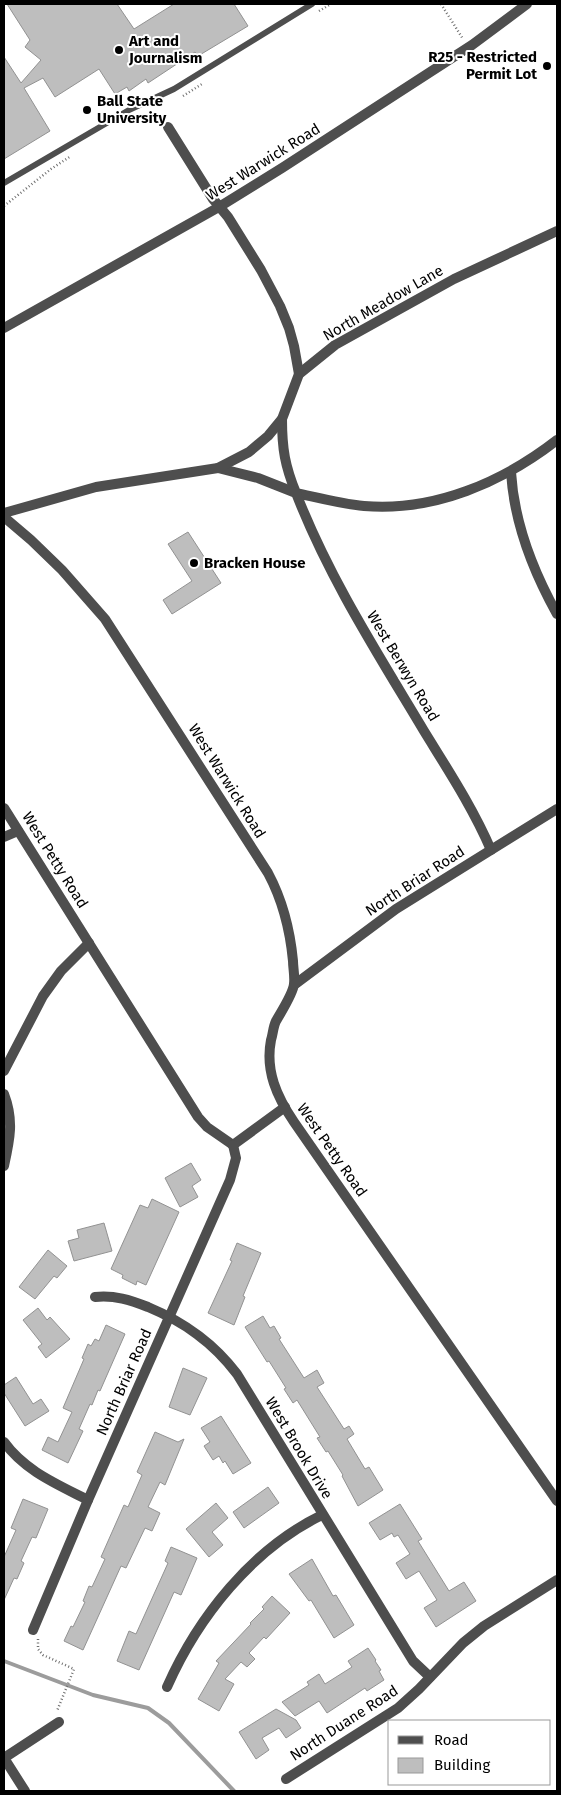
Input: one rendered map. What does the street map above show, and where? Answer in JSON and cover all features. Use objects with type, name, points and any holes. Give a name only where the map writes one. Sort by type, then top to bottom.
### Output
[{"type":"street","name":"West Warwick Road","points":[[4,328],[219,207],[346,128],[465,49],[527,4]]},
{"type":"street","points":[[168,127],[261,270],[280,306],[294,346],[299,374],[282,419],[259,444],[218,468]]},
{"type":"street","name":"North Meadow Lane","points":[[299,374],[335,345],[405,305],[454,279],[557,231]]},
{"type":"street","name":"West Berwyn Road","points":[[282,419],[282,445],[285,460],[296,493],[320,550],[352,609],[471,808],[491,850]]},
{"type":"street","points":[[4,514],[96,488],[218,468],[258,478],[296,493],[349,505],[402,506],[418,504],[455,495],[511,472],[557,440]]},
{"type":"street","points":[[511,472],[512,487],[526,547],[542,588],[557,614]]},
{"type":"street","name":"West Warwick Road","points":[[4,517],[62,570],[105,619],[268,873],[286,914],[291,940],[294,985]]},
{"type":"street","name":"West Petty Road","points":[[4,808],[198,1117],[207,1127],[233,1145],[285,1107],[557,1501]]},
{"type":"street","name":"North Briar Road","points":[[294,985],[396,909],[557,809]]},
{"type":"street","points":[[4,837],[18,831]]},
{"type":"street","points":[[4,1071],[43,996],[61,971],[89,943]]},
{"type":"street","points":[[285,1107],[271,1075],[269,1049],[274,1024],[294,985]]},
{"type":"street","points":[[4,1094],[9,1108],[11,1126],[4,1166]]},
{"type":"street","name":"North Briar Road","points":[[33,1630],[88,1500],[234,1169],[236,1158],[233,1145]]},
{"type":"street","name":"West Brook Drive","points":[[95,1297],[104,1296],[128,1299],[169,1316],[201,1336],[225,1359],[242,1382],[413,1661],[430,1677]]},
{"type":"street","points":[[4,1442],[19,1460],[30,1469],[88,1500]]},
{"type":"street","points":[[167,1687],[186,1649],[213,1608],[230,1588],[282,1539],[298,1527],[322,1515]]},
{"type":"street","name":"North Duane Road","points":[[286,1779],[398,1708],[463,1643],[484,1626],[557,1580]]},
{"type":"street","points":[[25,1791],[4,1758],[58,1718]]},
{"type":"lane","points":[[4,183],[129,110],[174,89],[312,4]]},
{"type":"path","points":[[441,4],[462,36],[465,49]]},
{"type":"path","points":[[33,1630],[38,1635],[38,1649],[43,1655],[74,1669],[60,1704],[58,1718]]},
{"type":"building","name":"Art and Journalism","points":[[7,4],[117,4],[134,29],[174,4],[234,4],[248,26],[198,56],[195,52],[148,83],[146,79],[129,91],[127,87],[115,94],[99,69],[55,97],[43,78],[24,88],[50,131],[4,159],[4,57],[21,83],[41,60],[25,47],[30,40]]},
{"type":"building","name":"Bracken House","points":[[188,532],[221,583],[172,614],[163,600],[192,581],[168,544]]},
{"type":"building","points":[[191,1163],[201,1180],[192,1186],[198,1197],[180,1207],[165,1178]]},
{"type":"building","points":[[152,1199],[179,1212],[146,1285],[137,1281],[136,1285],[122,1278],[123,1275],[111,1269],[140,1205],[148,1208]]},
{"type":"building","points":[[104,1223],[112,1251],[74,1261],[68,1241],[79,1238],[77,1230]]},
{"type":"building","points":[[237,1243],[261,1253],[243,1296],[245,1297],[234,1325],[208,1313],[232,1261],[230,1260]]},
{"type":"building","points":[[48,1250],[67,1266],[57,1278],[54,1276],[35,1299],[19,1287]]},
{"type":"building","points":[[38,1308],[47,1320],[50,1317],[70,1339],[46,1358],[38,1347],[42,1344],[23,1320]]},
{"type":"building","points":[[263,1316],[270,1328],[274,1326],[281,1338],[279,1339],[304,1378],[317,1370],[324,1383],[317,1387],[344,1429],[349,1426],[354,1434],[347,1439],[365,1469],[369,1467],[383,1490],[358,1506],[343,1475],[328,1451],[326,1452],[317,1438],[320,1437],[297,1400],[293,1403],[269,1361],[267,1362],[245,1327]]},
{"type":"building","points":[[106,1325],[125,1334],[100,1391],[98,1390],[92,1405],[90,1404],[79,1429],[83,1431],[68,1463],[42,1450],[48,1437],[58,1442],[72,1412],[63,1408],[84,1359],[82,1358],[88,1344],[91,1346],[95,1339],[99,1341]]},
{"type":"building","points":[[183,1368],[207,1378],[190,1415],[169,1407]]},
{"type":"building","points":[[16,1377],[33,1404],[41,1399],[49,1411],[25,1426],[4,1393],[4,1385]]},
{"type":"building","points":[[221,1416],[251,1463],[233,1474],[225,1461],[223,1463],[219,1456],[213,1460],[204,1446],[210,1442],[201,1428]]},
{"type":"building","points":[[155,1432],[178,1442],[184,1439],[165,1485],[160,1482],[148,1507],[160,1513],[152,1531],[145,1528],[126,1568],[121,1566],[83,1650],[64,1641],[85,1602],[83,1601],[89,1586],[92,1587],[105,1559],[101,1557],[124,1505],[128,1507],[142,1475],[137,1472]]},
{"type":"building","points":[[268,1487],[279,1503],[244,1528],[233,1512]]},
{"type":"building","points":[[23,1499],[48,1509],[36,1538],[32,1537],[21,1561],[24,1563],[17,1579],[14,1578],[4,1600],[4,1557],[16,1530],[11,1528]]},
{"type":"building","points":[[216,1503],[228,1518],[212,1532],[223,1545],[209,1557],[186,1529]]},
{"type":"building","points":[[400,1504],[422,1539],[418,1541],[449,1591],[464,1582],[476,1601],[436,1627],[424,1608],[437,1600],[419,1571],[406,1579],[396,1563],[410,1554],[398,1535],[394,1537],[392,1533],[380,1540],[369,1523]]},
{"type":"building","points":[[171,1547],[197,1558],[181,1595],[174,1592],[139,1670],[117,1661],[129,1631],[136,1634],[168,1563],[165,1561]]},
{"type":"building","points":[[312,1559],[333,1596],[336,1595],[354,1625],[334,1638],[311,1600],[309,1601],[289,1574]]},
{"type":"building","points":[[272,1596],[290,1613],[266,1639],[264,1637],[249,1653],[255,1659],[247,1667],[241,1662],[225,1679],[234,1684],[219,1711],[198,1699],[219,1663],[216,1661],[264,1609],[262,1607]]},
{"type":"building","points":[[368,1648],[381,1670],[379,1671],[384,1680],[367,1691],[365,1688],[327,1713],[319,1701],[295,1716],[282,1702],[309,1685],[307,1682],[319,1674],[325,1684],[352,1667],[348,1661]]},
{"type":"building","points":[[276,1709],[296,1720],[301,1728],[286,1738],[279,1728],[262,1738],[269,1750],[256,1759],[239,1732]]},
{"type":"waterway","points":[[4,1661],[93,1695],[148,1708],[169,1723],[234,1791]]},
{"type":"place","name":"Art and Journalism","points":[[119,50]]},
{"type":"place","name":"R25 - Restricted Permit Lot","points":[[547,66]]},
{"type":"place","name":"Ball State University","points":[[87,110]]},
{"type":"place","name":"Bracken House","points":[[194,563]]}]
